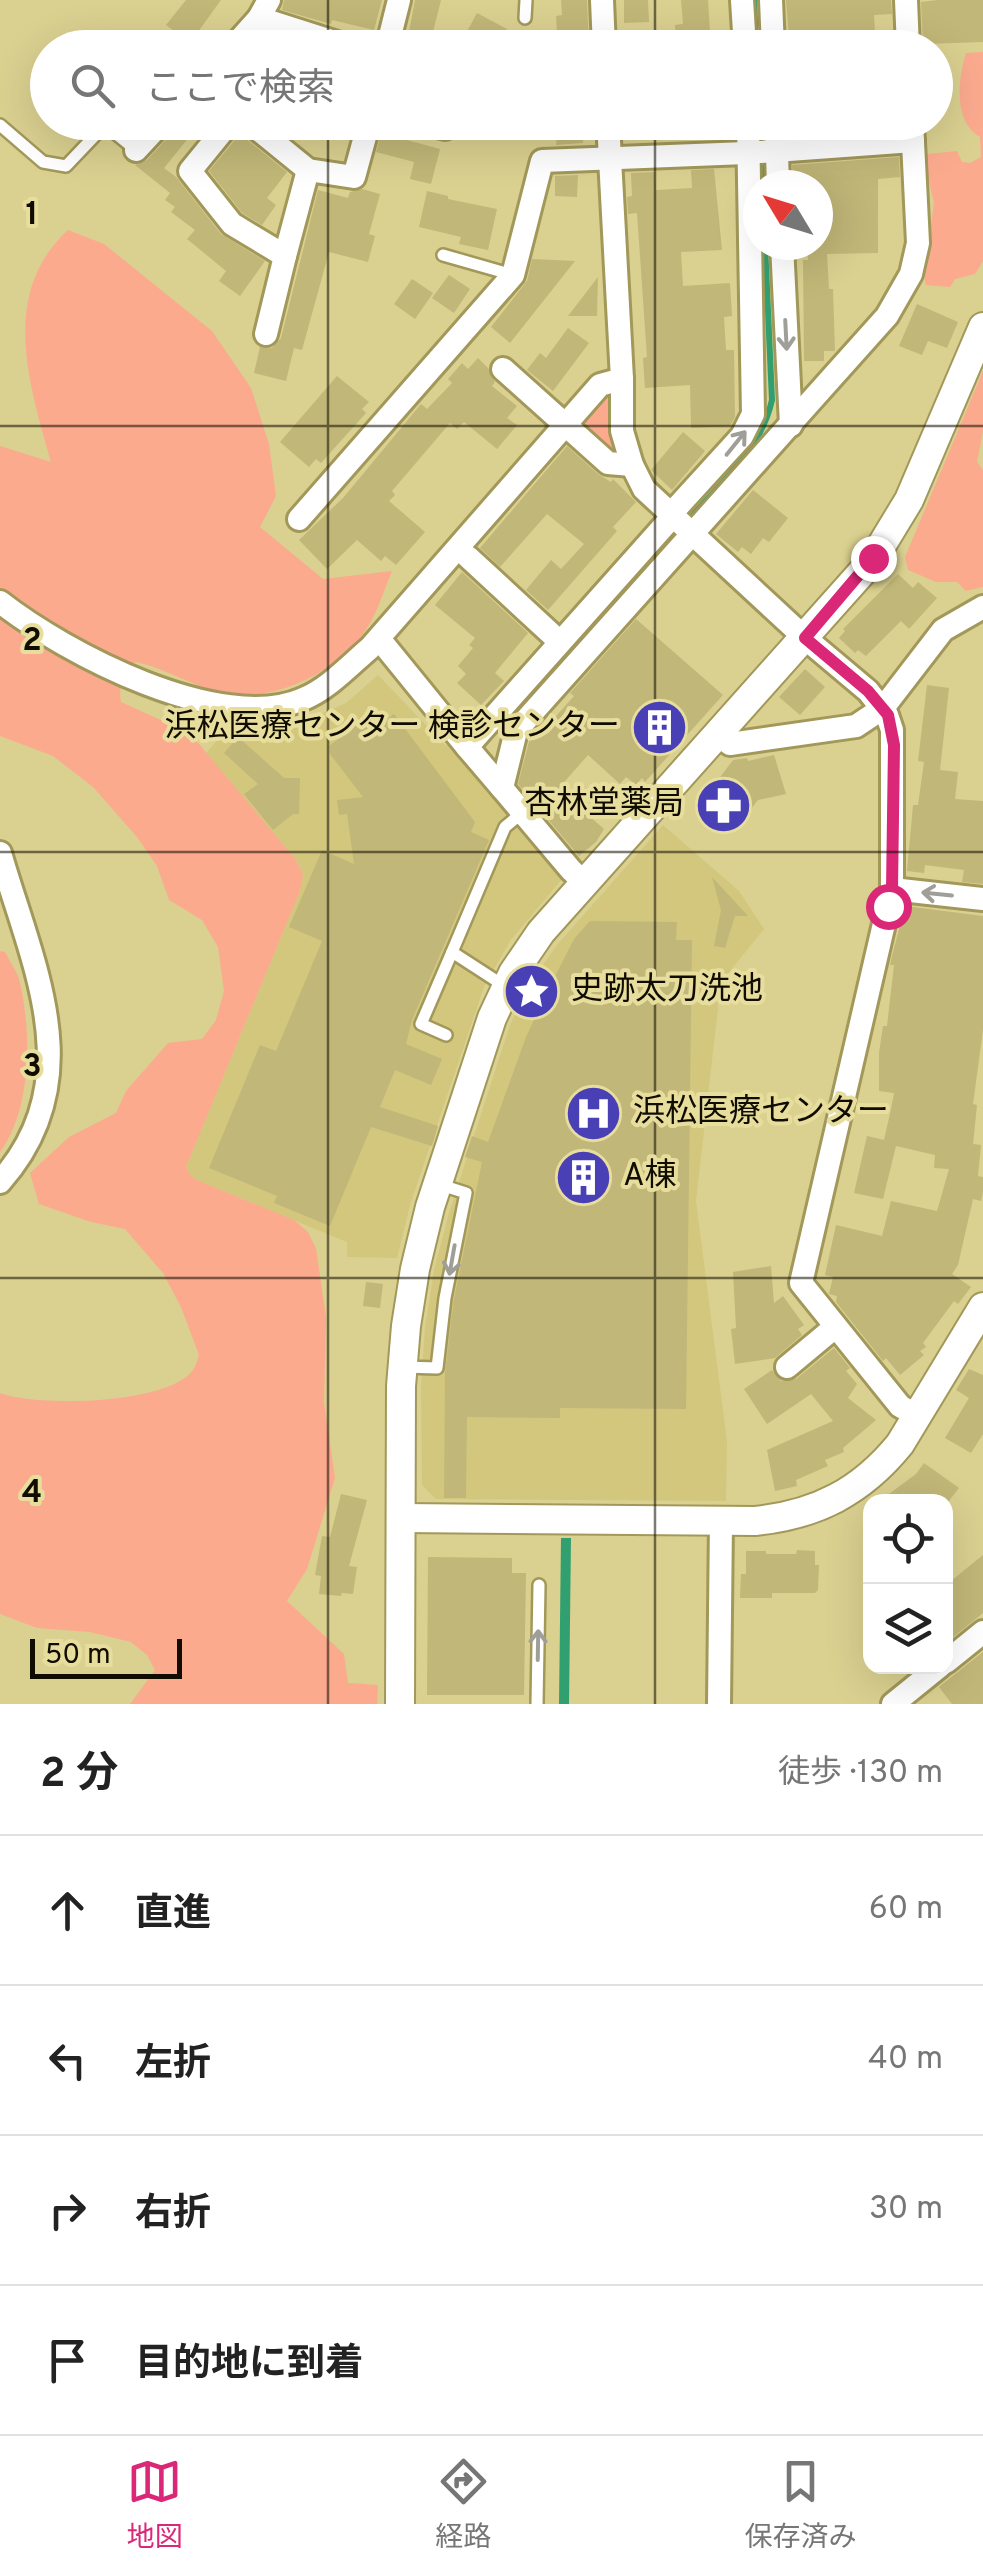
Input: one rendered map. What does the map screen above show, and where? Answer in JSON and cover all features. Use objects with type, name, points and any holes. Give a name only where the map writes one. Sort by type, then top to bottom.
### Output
[{"type":"street","points":[[391,30],[399,0]]},
{"type":"street","points":[[602,0],[603,30]]},
{"type":"street","points":[[742,0],[743,30]]},
{"type":"street","points":[[771,0],[772,30]]},
{"type":"street","points":[[906,0],[907,30]]},
{"type":"street","points":[[247,30],[264,9],[312,30]]},
{"type":"street","points":[[136,150],[145,140]]},
{"type":"street","points":[[215,140],[190,171],[232,224],[284,256]]},
{"type":"street","points":[[272,140],[308,170],[354,177],[364,140]]},
{"type":"street","points":[[609,140],[622,431],[632,465],[644,489],[671,516],[868,691],[883,708],[892,730],[892,889],[802,1274],[806,1291],[835,1327],[900,1406],[917,1416]]},
{"type":"street","points":[[467,747],[742,436],[754,414],[749,140]]},
{"type":"street","points":[[777,140],[778,170]]},
{"type":"street","points":[[299,519],[513,275],[542,161],[749,153],[855,140]]},
{"type":"street","points":[[502,788],[516,731],[887,316],[911,274],[918,243],[912,140]]},
{"type":"street","points":[[266,334],[308,170]]},
{"type":"street","points":[[783,260],[791,425]]},
{"type":"street","points":[[400,1704],[402,1366],[415,1269],[492,1018],[506,987],[541,932],[866,568],[900,516],[983,327]]},
{"type":"street","points":[[503,369],[608,462],[632,465]]},
{"type":"street","points":[[0,602],[19,617],[106,665],[193,700],[234,709],[257,709],[303,700],[370,648],[600,385],[622,379]]},
{"type":"street","points":[[468,557],[560,642]]},
{"type":"street","points":[[718,734],[730,744],[856,726],[883,708],[943,630],[983,608]]},
{"type":"street","points":[[385,646],[570,870],[585,882]]},
{"type":"street","points":[[0,854],[40,990],[51,1048],[49,1088],[37,1126],[0,1182]]},
{"type":"street","points":[[892,889],[983,899]]},
{"type":"street","points":[[402,1518],[721,1521],[779,1519],[802,1514],[847,1494],[885,1463],[983,1307]]},
{"type":"street","points":[[787,1366],[835,1327]]},
{"type":"street","points":[[719,1704],[721,1521]]},
{"type":"street","points":[[953,1656],[983,1632]]},
{"type":"street","points":[[893,1704],[930,1674]]},
{"type":"lane","points":[[526,0],[526,18]]},
{"type":"lane","points":[[0,125],[43,162],[66,166],[91,140]]},
{"type":"lane","points":[[124,140],[136,150]]},
{"type":"lane","points":[[442,256],[513,275]]},
{"type":"lane","points":[[446,1034],[421,1024],[505,827],[523,812]]},
{"type":"lane","points":[[452,952],[506,987]]},
{"type":"lane","points":[[538,1704],[539,1585]]},
{"type":"shaded area","points":[[983,52],[983,261],[975,274],[955,279],[950,287],[926,285],[934,203],[926,169],[927,154],[957,151],[962,162],[970,163],[981,157],[980,137],[965,121],[960,87],[966,53]]},
{"type":"shaded area","points":[[68,230],[104,244],[212,331],[251,388],[269,444],[276,496],[260,527],[323,579],[392,571],[374,615],[356,643],[308,679],[270,692],[232,694],[136,662],[122,680],[120,690],[121,702],[185,731],[199,744],[296,860],[303,874],[300,891],[186,1167],[199,1181],[294,1220],[308,1232],[316,1248],[326,1317],[324,1402],[335,1478],[307,1569],[287,1601],[344,1654],[348,1683],[378,1685],[377,1704],[130,1704],[155,1670],[147,1655],[131,1642],[90,1632],[37,1628],[0,1614],[0,1393],[71,1401],[131,1396],[179,1382],[193,1370],[199,1355],[163,1273],[125,1229],[39,1204],[30,1173],[69,1137],[116,1113],[126,1091],[168,1043],[202,1039],[216,1020],[224,991],[218,947],[202,920],[169,900],[157,866],[137,837],[93,787],[53,756],[0,736],[0,446],[51,462],[28,369],[27,309],[33,281],[47,255]]},
{"type":"shaded area","points":[[983,371],[983,431],[977,462],[983,470],[983,587],[966,591],[957,582],[936,582],[908,570],[905,557]]},
{"type":"shaded area","points":[[605,394],[614,399],[618,444],[609,449],[579,424]]},
{"type":"shaded area","points":[[378,675],[446,746],[449,743],[562,879],[510,941],[484,987],[411,1202],[397,1258],[347,1257],[347,1242],[199,1181],[186,1167],[300,891],[303,874],[296,860],[206,753],[224,733],[286,732],[286,725],[346,703]]},
{"type":"shaded area","name":"浜松医療センター","points":[[663,825],[739,891],[764,929],[721,982],[696,1201],[727,1442],[726,1501],[436,1499],[422,1485],[421,1386],[434,1270],[510,1025],[524,995],[532,999],[538,986],[531,982],[557,945]]},
{"type":"shaded area","points":[[0,951],[5,952],[19,979],[27,1045],[24,1092],[11,1134],[0,1152]]},
{"type":"shaded area","points":[[561,1538],[571,1538],[569,1704],[559,1704]]},
{"type":"building","points":[[186,0],[221,0],[199,30],[173,30],[166,25]]},
{"type":"building","points":[[284,0],[382,0],[374,30],[332,20],[331,24],[282,10]]},
{"type":"building","points":[[415,0],[441,0],[434,30],[409,30]]},
{"type":"building","points":[[561,0],[587,0],[588,30],[557,30],[556,16],[562,15]]},
{"type":"building","points":[[624,0],[648,0],[649,22],[624,23]]},
{"type":"building","points":[[681,0],[708,0],[710,30],[675,30],[675,25],[683,24]]},
{"type":"building","points":[[786,0],[891,0],[892,14],[874,15],[875,30],[788,30]]},
{"type":"building","points":[[983,0],[983,42],[953,43],[953,30],[922,30],[921,2]]},
{"type":"building","points":[[477,13],[507,29],[506,30],[468,30]]},
{"type":"building","points":[[166,140],[187,140],[164,168],[176,177],[221,234],[265,261],[240,296],[219,281],[226,271],[187,239],[195,230],[171,212],[175,207],[165,200],[170,193],[135,165],[147,160]]},
{"type":"building","points":[[235,140],[247,140],[287,172],[267,198],[276,205],[262,225],[242,213],[209,171]]},
{"type":"building","points":[[379,140],[407,140],[440,149],[431,184],[410,179],[414,162],[376,152]]},
{"type":"building","points":[[556,140],[583,140],[583,143],[556,145]]},
{"type":"building","points":[[899,157],[900,177],[878,179],[878,253],[833,254],[833,170],[792,170],[792,165]]},
{"type":"building","points":[[714,169],[722,250],[681,252],[683,286],[730,283],[732,316],[724,317],[726,350],[734,350],[735,417],[730,426],[691,428],[690,385],[645,388],[643,358],[647,357],[637,213],[628,214],[627,197],[632,196],[631,173],[655,172],[656,190],[692,188],[691,170]]},
{"type":"building","points":[[578,175],[577,197],[555,196],[555,176]]},
{"type":"building","points":[[362,189],[380,194],[369,234],[375,236],[368,262],[329,252],[302,350],[294,348],[286,381],[254,373],[260,347],[272,348],[281,338],[318,190],[348,198],[350,192]]},
{"type":"building","points":[[427,191],[497,209],[488,250],[459,244],[461,237],[419,227]]},
{"type":"building","points":[[532,259],[575,261],[510,343],[491,327],[527,281]]},
{"type":"building","points":[[803,260],[827,260],[829,289],[833,289],[835,351],[824,351],[824,361],[804,361]]},
{"type":"building","points":[[449,275],[470,289],[454,313],[432,298]]},
{"type":"building","points":[[598,277],[597,316],[568,316]]},
{"type":"building","points":[[412,279],[433,293],[415,319],[394,304]]},
{"type":"building","points":[[917,304],[958,322],[947,348],[928,341],[922,355],[899,346]]},
{"type":"building","points":[[568,328],[589,343],[553,391],[527,370],[540,353],[546,358]]},
{"type":"building","points":[[478,358],[495,382],[492,386],[517,406],[507,418],[517,425],[497,449],[464,422],[457,429],[450,423],[392,491],[395,495],[389,501],[425,532],[396,565],[385,556],[381,561],[357,540],[327,569],[299,540],[343,498],[421,404],[427,409],[452,383],[448,379],[462,363],[468,369]]},
{"type":"building","points":[[337,376],[369,402],[362,409],[366,413],[321,463],[316,459],[309,467],[280,442]]},
{"type":"building","points":[[683,432],[705,451],[672,490],[651,470]]},
{"type":"building","points":[[567,446],[598,474],[611,482],[613,479],[636,502],[613,527],[617,531],[548,610],[526,590],[551,560],[561,569],[584,544],[547,514],[500,567],[480,548]]},
{"type":"building","points":[[753,490],[788,518],[769,542],[763,538],[751,554],[742,547],[738,552],[716,534]]},
{"type":"building","points":[[462,572],[528,633],[495,673],[504,681],[481,705],[457,683],[466,674],[458,666],[473,648],[469,645],[475,638],[435,605]]},
{"type":"building","points":[[898,574],[913,588],[918,582],[937,598],[909,629],[901,621],[866,656],[858,650],[855,653],[839,638],[843,629]]},
{"type":"building","points":[[636,619],[723,695],[645,782],[642,778],[636,785],[626,777],[620,784],[588,755],[558,789],[604,829],[579,856],[518,784],[530,738],[574,696],[570,693]]},
{"type":"building","points":[[805,669],[825,687],[800,715],[779,697]]},
{"type":"building","points":[[927,685],[949,688],[940,770],[958,772],[955,799],[983,801],[983,884],[962,882],[964,870],[925,865],[924,873],[907,871],[913,805],[918,805],[924,762],[918,761]]},
{"type":"building","points":[[394,714],[475,822],[471,832],[489,840],[412,1020],[406,1044],[442,1059],[431,1085],[395,1070],[380,1107],[438,1126],[432,1146],[371,1127],[330,1226],[274,1203],[277,1196],[209,1168],[260,1045],[276,1051],[322,941],[289,927],[322,850],[354,864],[347,814],[339,815],[337,800],[363,797],[330,754],[329,746],[367,717],[375,728]]},
{"type":"building","points":[[238,737],[284,778],[300,778],[299,814],[293,814],[273,830],[244,794],[258,784],[224,753]]},
{"type":"building","points":[[774,755],[786,794],[758,800],[735,829],[696,800],[711,780],[715,784],[733,760]]},
{"type":"building","points":[[712,877],[748,916],[735,916],[725,948],[714,946],[721,910]]},
{"type":"building","points":[[905,906],[983,916],[983,1030],[973,1104],[977,1105],[973,1144],[981,1145],[978,1176],[983,1177],[983,1192],[981,1201],[973,1199],[958,1265],[952,1274],[971,1287],[958,1304],[954,1301],[923,1343],[926,1347],[920,1351],[924,1355],[900,1375],[886,1358],[883,1361],[836,1302],[837,1296],[829,1294],[833,1277],[825,1275],[836,1225],[882,1236],[891,1201],[937,1211],[949,1169],[934,1168],[935,1155],[896,1146],[883,1199],[854,1193],[867,1136],[884,1140],[894,1093],[879,1091],[879,1053],[883,1026],[887,1026],[894,965],[890,965]]},
{"type":"building","name":"浜松医療センター","points":[[590,921],[677,922],[676,940],[692,940],[686,1409],[560,1408],[560,1418],[467,1417],[466,1498],[444,1498],[445,1373],[454,1299],[482,1162],[465,1157],[472,1136],[488,1142],[526,1037],[574,939]]},
{"type":"building","points":[[771,1266],[774,1303],[783,1296],[804,1325],[798,1329],[802,1335],[775,1358],[735,1364],[731,1329],[736,1328],[733,1272]]},
{"type":"building","points":[[366,1282],[383,1284],[380,1308],[363,1306]]},
{"type":"building","points":[[834,1348],[857,1384],[848,1398],[876,1420],[843,1448],[844,1452],[825,1460],[828,1466],[796,1480],[797,1486],[775,1491],[767,1450],[833,1421],[811,1394],[767,1424],[744,1389],[772,1370],[781,1381],[796,1379]]},
{"type":"building","points":[[969,1369],[983,1375],[983,1434],[971,1453],[945,1438],[969,1398],[956,1390]]},
{"type":"building","points":[[924,1463],[959,1488],[953,1496],[889,1494]]},
{"type":"building","points":[[341,1494],[367,1500],[349,1566],[357,1567],[353,1594],[319,1594],[321,1576],[315,1575],[322,1536],[330,1537]]},
{"type":"building","points":[[797,1550],[815,1551],[815,1565],[819,1565],[815,1593],[740,1598],[746,1551],[796,1554]]},
{"type":"building","points":[[983,1555],[983,1613],[953,1637],[953,1584],[953,1579]]},
{"type":"building","points":[[428,1557],[512,1558],[512,1573],[526,1573],[524,1695],[427,1695]]},
{"type":"building","points":[[983,1652],[983,1704],[952,1704],[939,1687]]},
{"type":"waterway","points":[[754,0],[755,30]]},
{"type":"waterway","points":[[761,163],[761,170]]},
{"type":"waterway","points":[[694,514],[751,448],[772,400],[766,260]]},
{"type":"waterway","points":[[543,682],[670,541]]},
{"type":"place","name":"浜松医療センター 検診センター","points":[[659,728]]},
{"type":"place","name":"杏林堂薬局","points":[[723,805]]},
{"type":"place","name":"史跡太刀洗池","points":[[532,991]]},
{"type":"place","name":"浜松医療センター","points":[[594,1113]]},
{"type":"place","name":"A棟","points":[[584,1177]]},
{"type":"route","points":[[873,558],[805,638],[868,691],[888,715],[894,745],[892,889],[888,906]]}]
